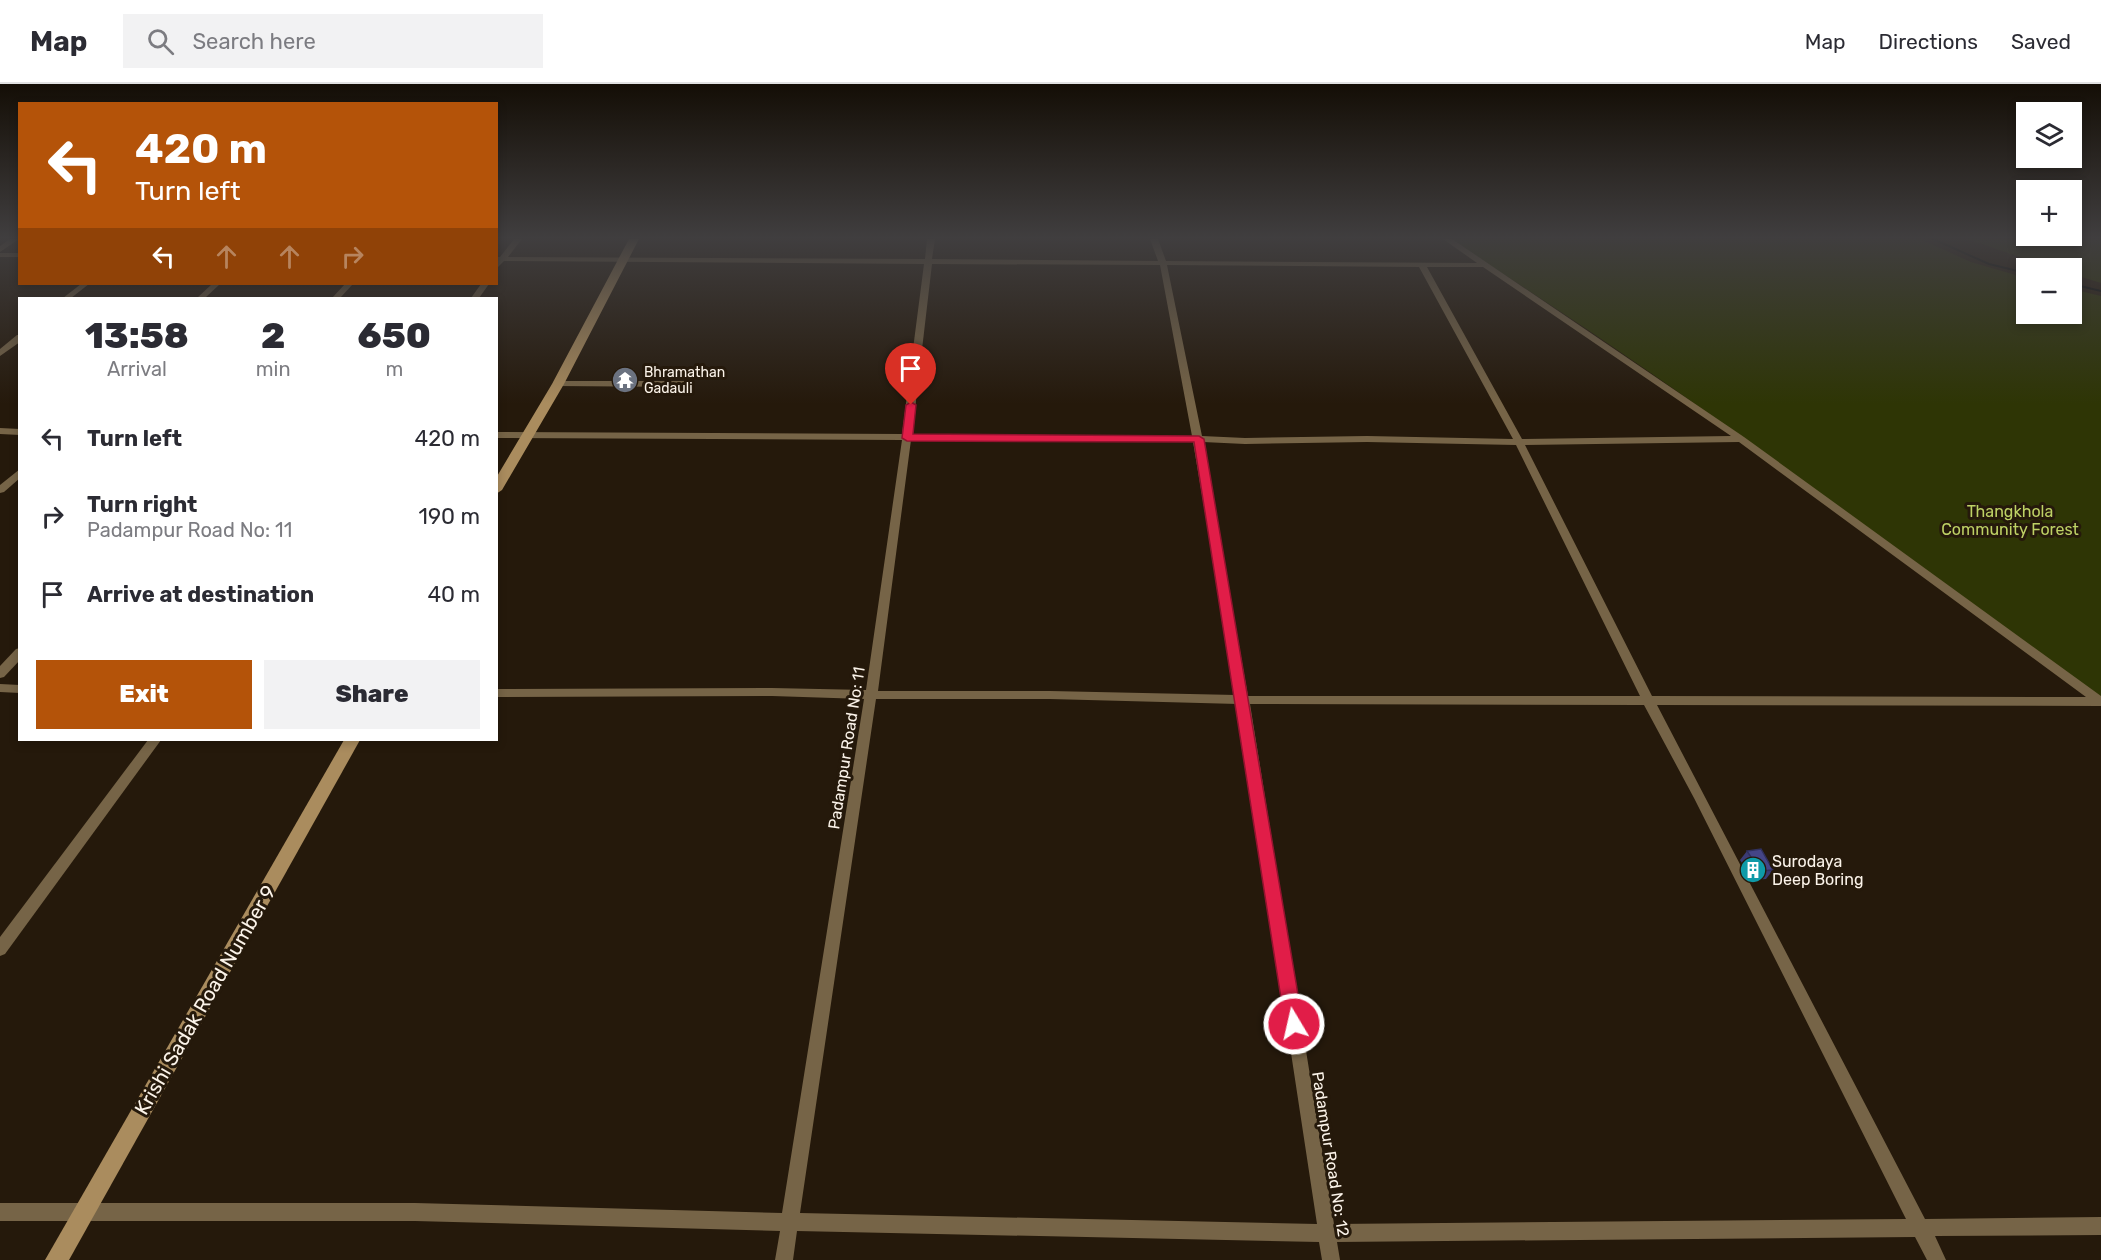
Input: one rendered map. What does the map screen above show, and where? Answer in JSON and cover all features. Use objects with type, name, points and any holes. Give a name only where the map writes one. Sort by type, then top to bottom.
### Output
[{"type":"street","points":[[498,487],[558,384],[606,294]]},
{"type":"street","name":"Padampur Road No: 11","points":[[784,1260],[871,695],[926,294]]},
{"type":"street","name":"Padampur Road No: 12","points":[[1169,294],[1199,439],[1243,700],[1331,1260]]},
{"type":"street","points":[[1437,294],[1519,442],[1647,701],[1705,808],[1937,1260]]},
{"type":"street","points":[[1527,294],[1741,439],[2101,702]]},
{"type":"street","points":[[0,352],[18,338]]},
{"type":"street","points":[[558,384],[688,384]]},
{"type":"street","points":[[0,431],[18,432]]},
{"type":"street","points":[[498,435],[1245,441],[1367,439],[1519,442],[1741,439]]},
{"type":"street","points":[[0,490],[18,474]]},
{"type":"street","points":[[0,674],[18,654]]},
{"type":"street","points":[[0,688],[18,689]]},
{"type":"street","points":[[498,693],[771,692],[1243,700],[2101,702]]},
{"type":"street","points":[[0,949],[154,741]]},
{"type":"street","name":"Krishi Sadak Road Number 9","points":[[56,1260],[351,741]]},
{"type":"street","points":[[0,1212],[415,1212],[1327,1233],[2101,1226]]},
{"type":"green space","name":"Thangkhola Community Forest","points":[[1533,294],[2016,294],[2016,324],[2082,324],[2082,294],[2101,296],[2101,700],[1859,522],[1697,405]]},
{"type":"building","points":[[1761,849],[1773,870],[1760,871],[1747,851]]},
{"type":"place","name":"Bhramathan Gadauli","points":[[625,380]]},
{"type":"place","name":"Surodaya Deep Boring","points":[[1753,870]]},
{"type":"route","points":[[911,405],[907,438],[1199,439],[1294,1024]]}]
